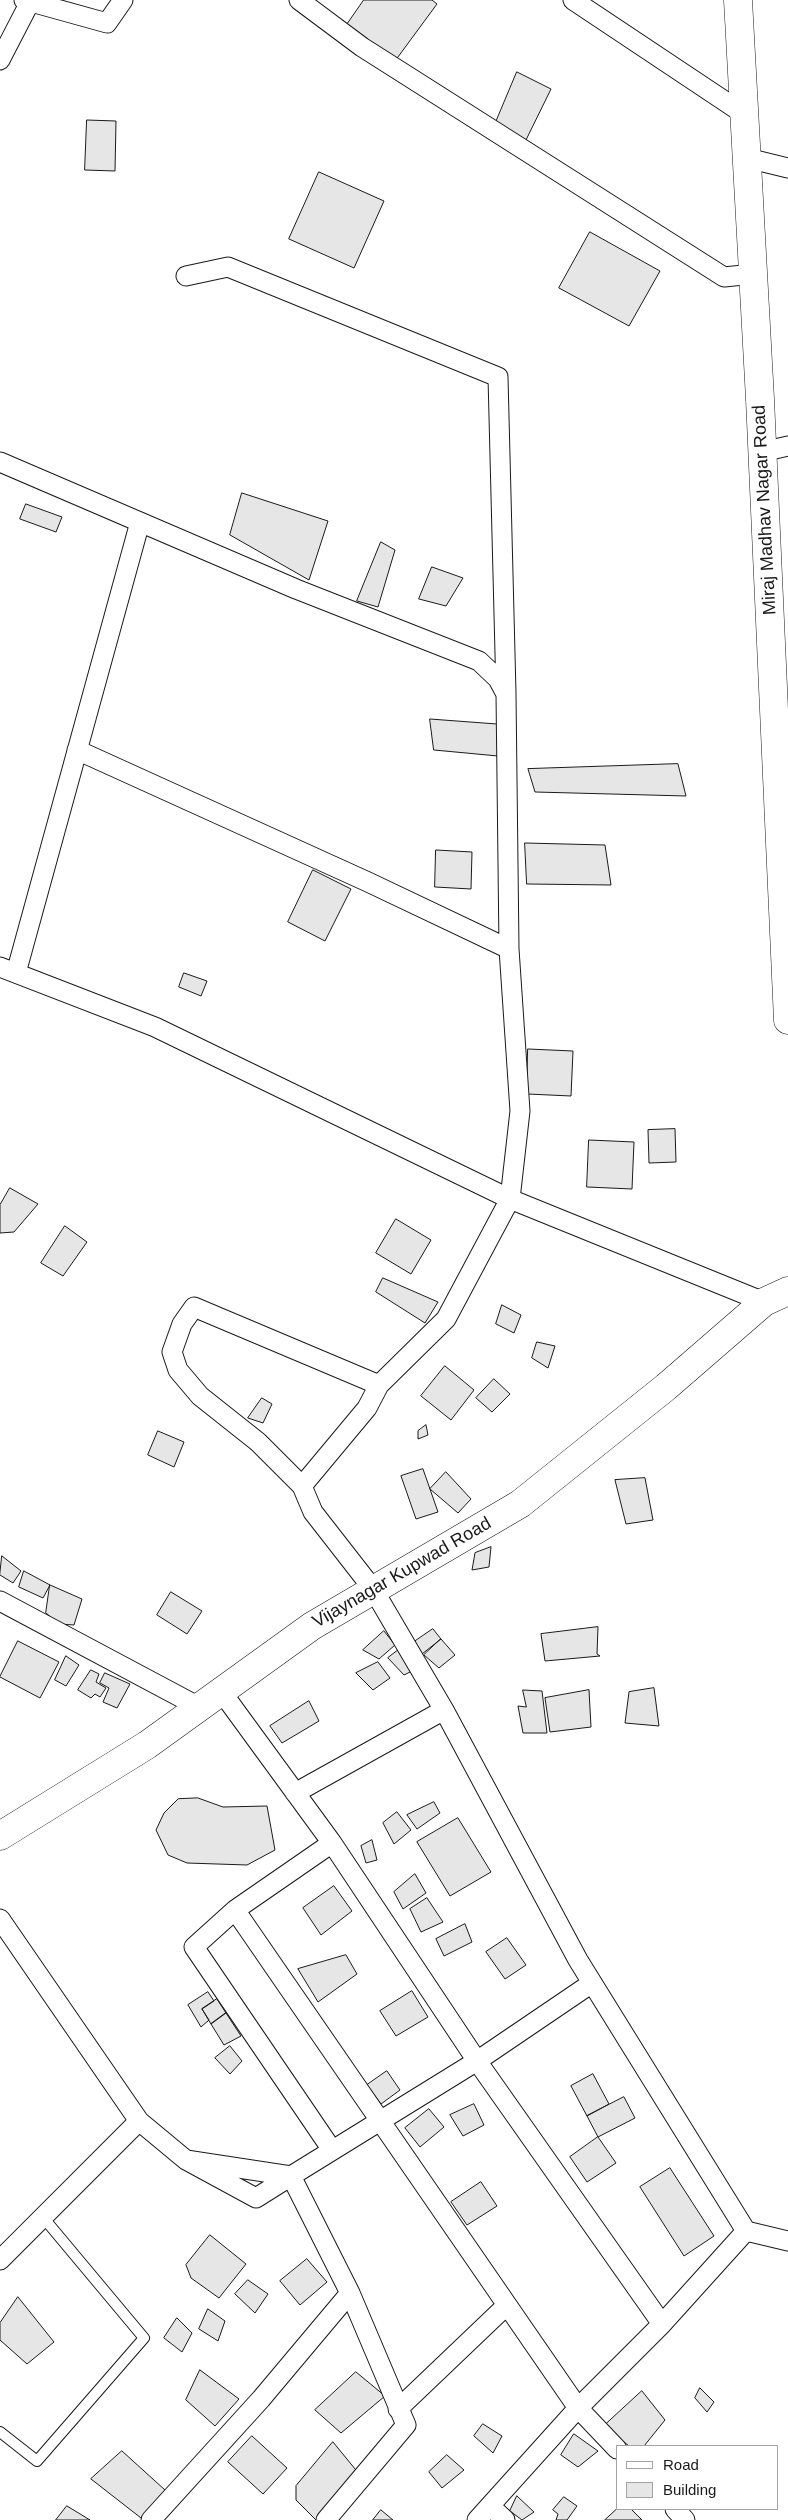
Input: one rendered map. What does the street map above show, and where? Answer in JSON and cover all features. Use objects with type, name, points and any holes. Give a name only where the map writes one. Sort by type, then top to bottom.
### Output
[{"type":"street","points":[[0,60],[27,1],[107,24],[123,0]]},
{"type":"street","points":[[299,0],[362,47],[724,277],[753,274]]},
{"type":"street","points":[[573,0],[744,114]]},
{"type":"street","name":"Miraj Madhav Nagar Road","points":[[738,0],[753,274],[775,449],[788,1020]]},
{"type":"street","points":[[747,158],[788,168]]},
{"type":"street","points":[[186,276],[228,267],[498,378],[506,694],[509,949],[520,1112],[510,1199],[446,1319],[379,1385],[368,1408],[302,1486]]},
{"type":"street","points":[[0,462],[296,589],[478,661],[498,679],[506,694]]},
{"type":"street","points":[[140,522],[77,750],[8,970],[155,1027],[510,1199],[776,1296]]},
{"type":"street","points":[[77,750],[368,882],[509,949]]},
{"type":"street","name":"Vijaynagar Kupwad Road","points":[[0,1836],[147,1745],[312,1626],[372,1589],[520,1504],[776,1296]]},
{"type":"street","points":[[379,1385],[194,1307],[182,1324],[172,1352],[178,1370],[200,1396],[258,1442],[302,1486],[313,1512],[372,1589],[444,1710],[592,1984],[746,2231],[788,2241]]},
{"type":"street","points":[[0,1601],[199,1707]]},
{"type":"street","points":[[221,1691],[332,1843],[477,2061],[662,2324]]},
{"type":"street","points":[[295,1793],[444,1710]]},
{"type":"street","points":[[332,1843],[235,1910],[194,1947],[332,2150]]},
{"type":"street","points":[[235,1910],[379,2123],[578,2408],[616,2448]]},
{"type":"street","points":[[0,1919],[139,2121],[186,2160],[256,2198],[477,2061],[592,1984]]},
{"type":"street","points":[[0,2260],[139,2121]]},
{"type":"street","points":[[186,2160],[292,2176]]},
{"type":"street","points":[[292,2176],[350,2293],[406,2425],[326,2520]]},
{"type":"street","points":[[477,2520],[578,2408],[662,2324],[746,2231]]},
{"type":"street","points":[[151,2520],[261,2399],[350,2293]]},
{"type":"street","points":[[398,2409],[507,2305]]},
{"type":"street","points":[[490,2506],[505,2520]]},
{"type":"street","points":[[676,2510],[686,2520]]},
{"type":"lane","points":[[0,2432],[37,2461],[144,2338],[42,2216]]},
{"type":"building","points":[[364,0],[432,0],[437,4],[395,61],[346,26]]},
{"type":"building","points":[[517,72],[551,89],[525,142],[496,122]]},
{"type":"building","points":[[87,120],[116,121],[115,171],[85,170]]},
{"type":"building","points":[[319,172],[384,201],[354,268],[289,239]]},
{"type":"building","points":[[590,232],[660,271],[629,326],[559,288]]},
{"type":"building","points":[[242,493],[328,521],[309,580],[230,535]]},
{"type":"building","points":[[26,504],[62,517],[56,532],[20,519]]},
{"type":"building","points":[[381,542],[395,550],[378,607],[357,601]]},
{"type":"building","points":[[432,567],[463,578],[446,606],[419,599]]},
{"type":"building","points":[[430,719],[497,724],[498,756],[434,750]]},
{"type":"building","points":[[678,764],[686,796],[535,792],[528,769]]},
{"type":"building","points":[[525,843],[605,845],[611,885],[527,884]]},
{"type":"building","points":[[436,850],[472,852],[471,889],[435,887]]},
{"type":"building","points":[[313,870],[351,889],[325,941],[288,922]]},
{"type":"building","points":[[184,973],[207,981],[201,996],[179,987]]},
{"type":"building","points":[[528,1049],[573,1051],[571,1096],[527,1094]]},
{"type":"building","points":[[675,1129],[676,1162],[649,1163],[648,1130]]},
{"type":"building","points":[[589,1140],[634,1142],[632,1189],[587,1187]]},
{"type":"building","points":[[10,1188],[38,1204],[14,1232],[0,1233],[0,1205]]},
{"type":"building","points":[[396,1219],[431,1240],[411,1274],[376,1253]]},
{"type":"building","points":[[65,1226],[87,1242],[63,1276],[41,1263]]},
{"type":"building","points":[[383,1278],[438,1302],[425,1323],[376,1292]]},
{"type":"building","points":[[502,1305],[521,1315],[514,1333],[496,1324]]},
{"type":"building","points":[[537,1342],[555,1346],[548,1368],[532,1358]]},
{"type":"building","points":[[445,1366],[474,1390],[451,1420],[421,1396]]},
{"type":"building","points":[[494,1379],[510,1394],[492,1412],[476,1398]]},
{"type":"building","points":[[262,1398],[272,1404],[263,1423],[248,1418]]},
{"type":"building","points":[[426,1425],[428,1435],[418,1439],[418,1431]]},
{"type":"building","points":[[158,1431],[184,1442],[174,1467],[148,1455]]},
{"type":"building","points":[[423,1469],[438,1512],[416,1519],[401,1476]]},
{"type":"building","points":[[446,1472],[471,1499],[458,1513],[430,1489]]},
{"type":"building","points":[[645,1478],[653,1520],[626,1524],[615,1480]]},
{"type":"building","points":[[491,1547],[489,1567],[472,1570],[475,1553]]},
{"type":"building","points":[[2,1556],[21,1571],[13,1583],[0,1575]]},
{"type":"building","points":[[24,1571],[50,1585],[43,1598],[19,1587]]},
{"type":"building","points":[[50,1585],[82,1599],[74,1625],[59,1624],[46,1613]]},
{"type":"building","points":[[171,1592],[202,1611],[187,1634],[157,1615]]},
{"type":"building","points":[[598,1627],[597,1654],[600,1656],[545,1661],[541,1634]]},
{"type":"building","points":[[433,1629],[441,1639],[422,1654],[411,1644]]},
{"type":"building","points":[[384,1631],[395,1645],[379,1659],[363,1650]]},
{"type":"building","points":[[441,1639],[455,1655],[439,1668],[424,1655]]},
{"type":"building","points":[[18,1641],[59,1662],[40,1698],[0,1677]]},
{"type":"building","points":[[401,1648],[414,1670],[404,1675],[388,1658]]},
{"type":"building","points":[[66,1656],[79,1665],[66,1686],[55,1680]]},
{"type":"building","points":[[378,1662],[390,1678],[373,1690],[356,1673]]},
{"type":"building","points":[[91,1670],[99,1674],[96,1682],[106,1688],[100,1697],[95,1694],[91,1698],[78,1690]]},
{"type":"building","points":[[105,1673],[130,1684],[117,1708],[103,1702],[109,1688],[100,1683]]},
{"type":"building","points":[[654,1688],[659,1726],[625,1723],[629,1692]]},
{"type":"building","points":[[523,1690],[542,1691],[547,1733],[523,1733],[518,1706],[526,1707]]},
{"type":"building","points":[[589,1690],[591,1727],[550,1732],[545,1698]]},
{"type":"building","points":[[309,1701],[319,1721],[282,1743],[270,1726]]},
{"type":"building","points":[[198,1798],[223,1807],[267,1806],[275,1850],[247,1865],[187,1863],[168,1855],[156,1830],[164,1813],[178,1799]]},
{"type":"building","points":[[434,1802],[440,1813],[417,1829],[407,1815]]},
{"type":"building","points":[[397,1812],[411,1830],[394,1844],[383,1823]]},
{"type":"building","points":[[458,1818],[491,1872],[450,1896],[417,1842]]},
{"type":"building","points":[[372,1840],[377,1860],[366,1863],[361,1846]]},
{"type":"building","points":[[415,1874],[426,1893],[403,1909],[394,1892]]},
{"type":"building","points":[[334,1886],[352,1911],[321,1935],[303,1908]]},
{"type":"building","points":[[427,1898],[443,1922],[421,1932],[410,1909]]},
{"type":"building","points":[[465,1924],[472,1942],[444,1956],[436,1939]]},
{"type":"building","points":[[507,1938],[526,1965],[505,1979],[486,1952]]},
{"type":"building","points":[[346,1955],[357,1974],[318,2002],[298,1969]]},
{"type":"building","points":[[412,1991],[428,2017],[396,2036],[380,2011]]},
{"type":"building","points":[[208,1992],[214,2001],[202,2009],[209,2020],[201,2027],[188,2005]]},
{"type":"building","points":[[217,1999],[226,2013],[211,2024],[202,2009]]},
{"type":"building","points":[[226,2013],[241,2036],[224,2045],[211,2024]]},
{"type":"building","points":[[230,2046],[242,2061],[230,2074],[215,2058]]},
{"type":"building","points":[[387,2071],[400,2090],[381,2104],[367,2085]]},
{"type":"building","points":[[593,2074],[609,2104],[587,2116],[571,2086]]},
{"type":"building","points":[[624,2097],[635,2118],[598,2137],[587,2116]]},
{"type":"building","points":[[474,2104],[484,2125],[463,2136],[450,2115]]},
{"type":"building","points":[[429,2109],[444,2127],[420,2147],[405,2128]]},
{"type":"building","points":[[598,2137],[616,2163],[587,2182],[570,2157]]},
{"type":"building","points":[[670,2168],[714,2236],[684,2256],[640,2187]]},
{"type":"building","points":[[481,2182],[497,2206],[467,2225],[451,2202]]},
{"type":"building","points":[[210,2235],[246,2264],[219,2298],[191,2278],[186,2265]]},
{"type":"building","points":[[307,2259],[327,2282],[300,2305],[280,2281]]},
{"type":"building","points":[[248,2280],[268,2294],[255,2313],[235,2294]]},
{"type":"building","points":[[18,2297],[54,2342],[27,2364],[0,2340],[0,2323]]},
{"type":"building","points":[[208,2309],[225,2321],[218,2341],[199,2329]]},
{"type":"building","points":[[177,2318],[192,2333],[182,2352],[164,2338]]},
{"type":"building","points":[[200,2370],[239,2399],[215,2426],[186,2400]]},
{"type":"building","points":[[356,2372],[385,2396],[341,2433],[315,2410]]},
{"type":"building","points":[[700,2388],[714,2402],[707,2412],[695,2398]]},
{"type":"building","points":[[642,2391],[665,2420],[645,2445],[628,2445],[604,2426]]},
{"type":"building","points":[[483,2424],[502,2436],[493,2453],[474,2436]]},
{"type":"building","points":[[574,2434],[598,2451],[578,2467],[561,2455]]},
{"type":"building","points":[[252,2436],[287,2468],[263,2494],[228,2462]]},
{"type":"building","points":[[333,2442],[360,2475],[316,2520],[296,2500],[296,2486]]},
{"type":"building","points":[[122,2451],[165,2490],[141,2518],[91,2479]]},
{"type":"building","points":[[447,2455],[464,2470],[442,2488],[429,2472]]},
{"type":"building","points":[[517,2496],[534,2512],[522,2520],[510,2511]]},
{"type":"building","points":[[564,2497],[577,2506],[567,2520],[556,2520],[558,2514],[553,2510]]},
{"type":"building","points":[[67,2506],[90,2520],[56,2520]]},
{"type":"building","points":[[381,2510],[393,2520],[373,2520]]},
{"type":"building","points":[[616,2510],[632,2510],[642,2520],[605,2520]]}]
